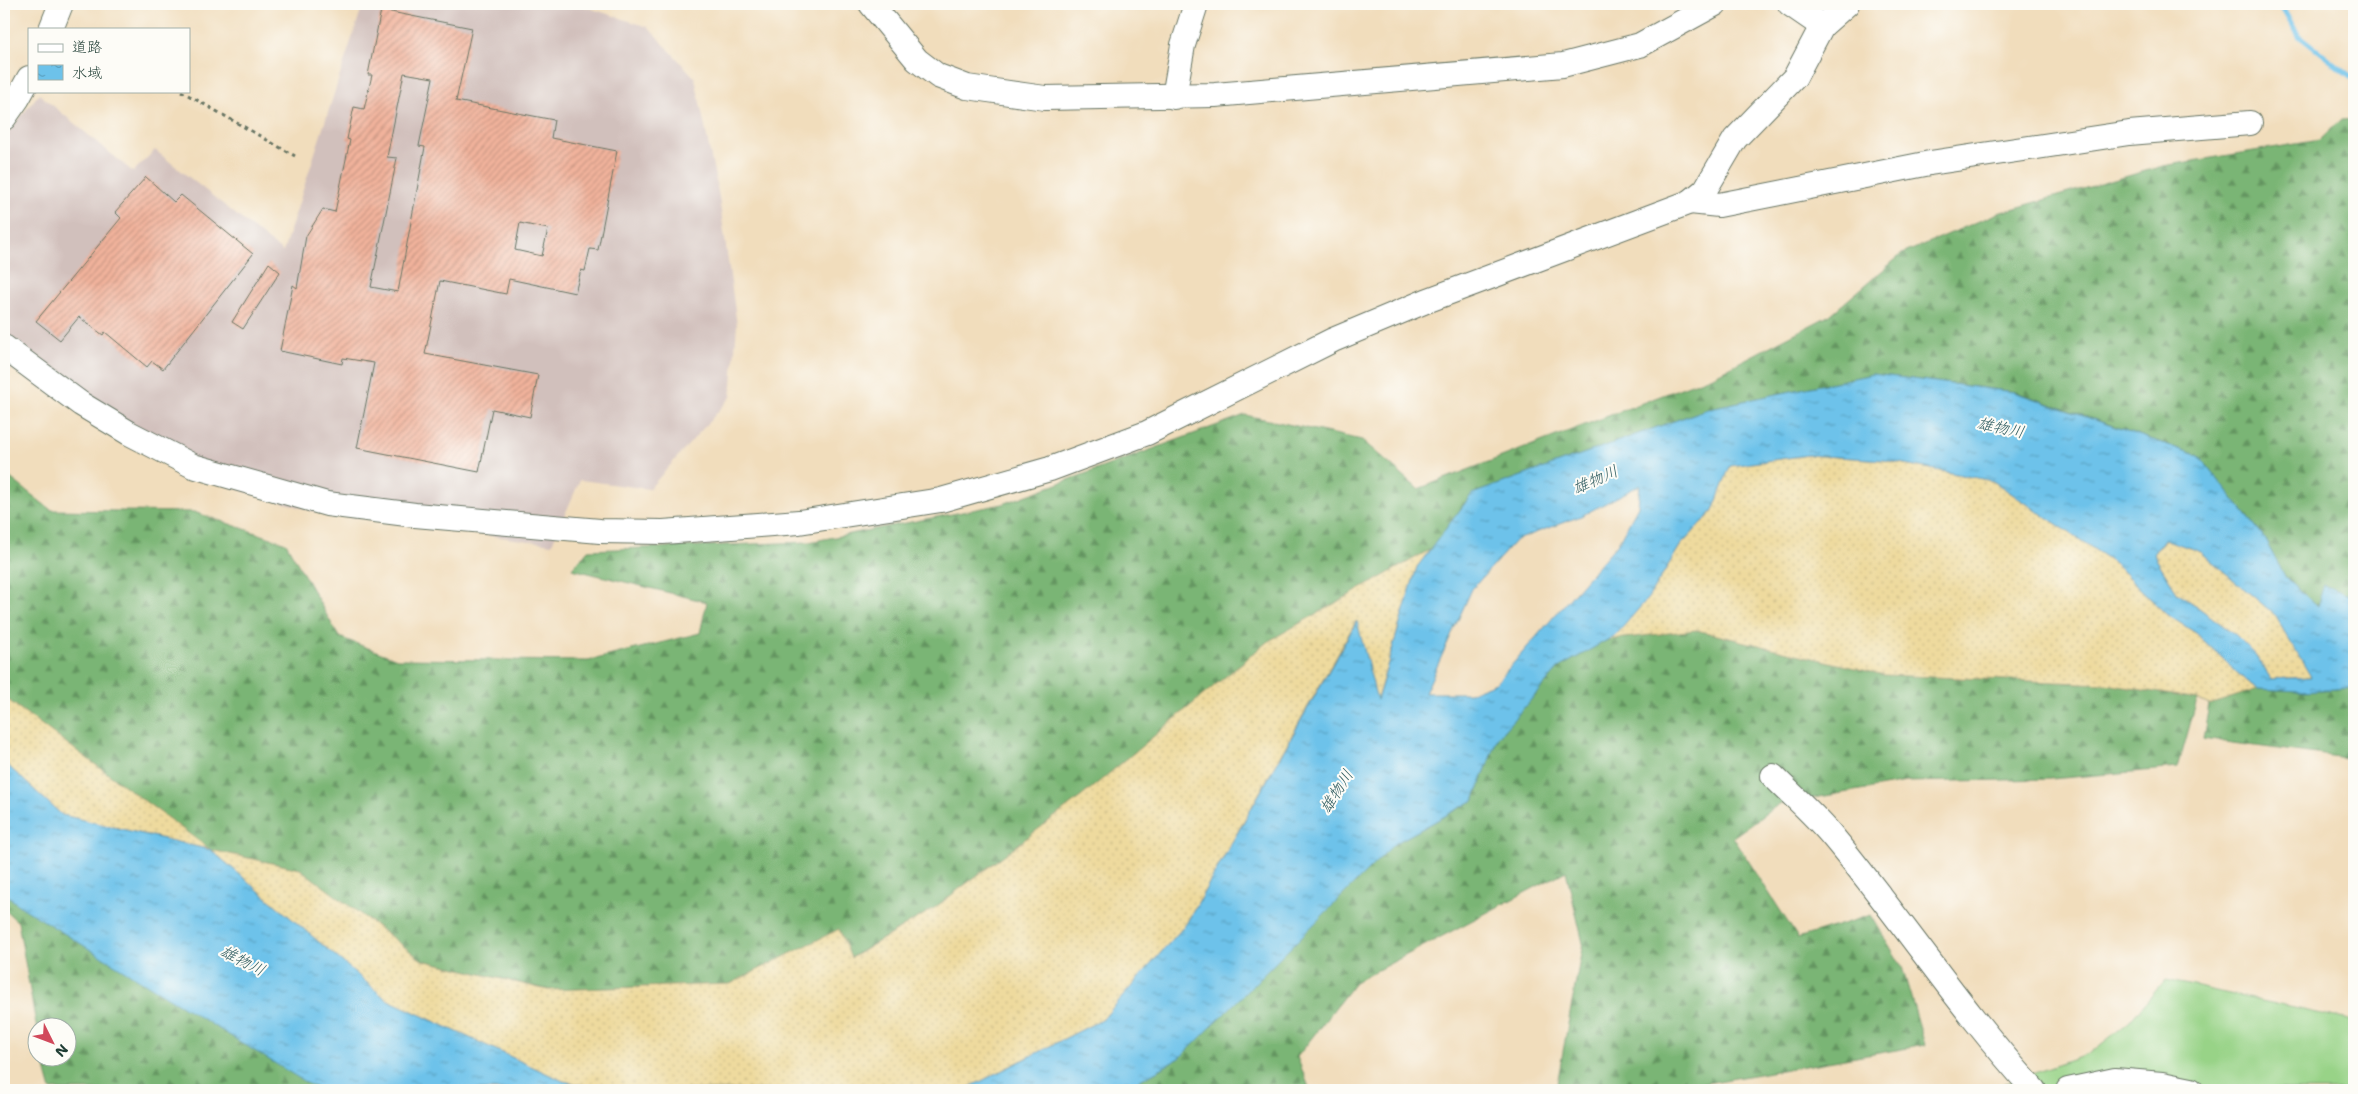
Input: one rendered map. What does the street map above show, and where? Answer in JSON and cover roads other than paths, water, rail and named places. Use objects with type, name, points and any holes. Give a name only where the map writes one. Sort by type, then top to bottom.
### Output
[{"type":"street","points":[[51,28],[61,4]]},
{"type":"street","points":[[871,4],[917,60],[938,76],[967,87],[1045,98],[1174,97],[1563,65],[1640,45],[1715,4]]},
{"type":"street","points":[[1174,97],[1183,46],[1196,4]]},
{"type":"street","points":[[1790,4],[1822,26]]},
{"type":"street","points":[[4,347],[81,404],[129,433],[193,466],[327,504],[415,515],[600,531],[663,532],[799,522],[942,500],[1050,469],[1147,433],[1334,340],[1418,304],[1690,202],[1705,190],[1735,139],[1795,77],[1822,26],[1847,4]]},
{"type":"street","points":[[4,118],[28,80]]},
{"type":"street","points":[[1690,202],[1719,205],[1930,163],[2129,133],[2250,123]]},
{"type":"street","points":[[1773,776],[1832,836],[1894,914],[1918,949],[1993,1045],[2034,1090]]},
{"type":"street","points":[[2068,1090],[2101,1086],[2115,1080],[2162,1084],[2191,1090]]},
{"type":"water","name":"雄物川","points":[[1873,374],[2014,392],[2199,456],[2261,533],[2286,578],[2317,606],[2324,585],[2354,597],[2354,688],[2301,691],[2258,689],[2246,681],[2196,633],[2166,614],[2113,562],[1993,481],[1884,460],[1808,455],[1730,466],[1713,511],[1680,546],[1648,598],[1616,635],[1560,667],[1498,737],[1474,800],[1394,844],[1180,1058],[1122,1090],[964,1090],[1103,1019],[1186,924],[1357,621],[1377,700],[1417,567],[1472,494],[1710,408]],"holes":[[[1640,485],[1638,506],[1618,543],[1496,683],[1470,693],[1425,693],[1472,589],[1516,540],[1581,516]],[[2164,539],[2201,552],[2274,614],[2311,677],[2271,679],[2255,654],[2236,635],[2177,592],[2153,554]]]},
{"type":"water","name":"雄物川","points":[[4,762],[62,815],[211,850],[386,999],[563,1081],[604,1090],[323,1090],[310,1085],[18,905],[4,892]]},
{"type":"waterway","points":[[2280,4],[2299,36],[2354,79]]}]
